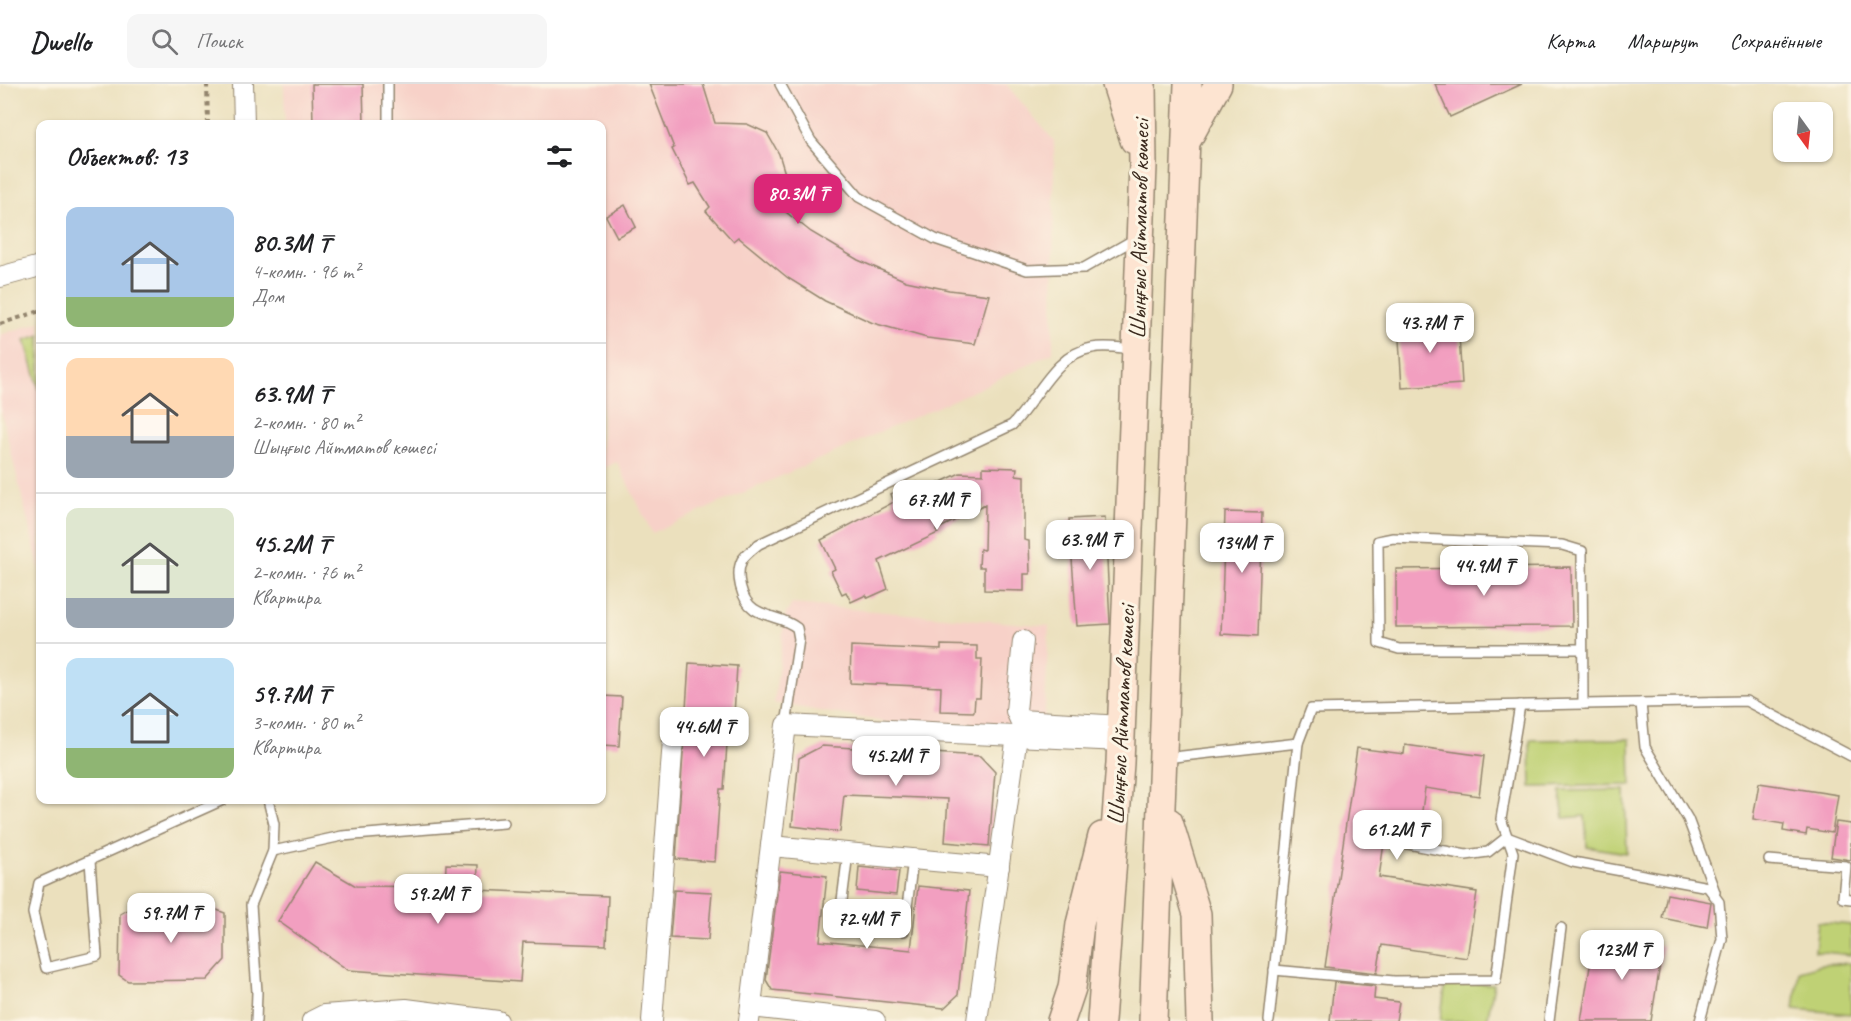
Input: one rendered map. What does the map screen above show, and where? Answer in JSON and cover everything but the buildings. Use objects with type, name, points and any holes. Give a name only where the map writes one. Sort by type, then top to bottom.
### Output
[{"type":"main road","points":[[1116,84],[1143,166]]},
{"type":"main road","name":"Шыңғыс Айтматов көшесі","points":[[1101,1021],[1121,743],[1143,166],[1142,84]]},
{"type":"main road","name":"Шыңғыс Айтматов көшесі","points":[[1153,1021],[1165,758],[1188,138],[1188,84]]},
{"type":"main road","points":[[1188,138],[1218,84]]},
{"type":"main road","points":[[1061,1021],[1072,988],[1080,924],[1121,743]]},
{"type":"main road","points":[[1163,803],[1197,914],[1200,1021]]},
{"type":"street","points":[[243,84],[244,120]]},
{"type":"street","points":[[0,277],[36,267]]},
{"type":"street","points":[[1023,641],[1016,711],[1020,720],[1121,743]]},
{"type":"street","points":[[874,1021],[750,1014],[786,725],[1121,743]]},
{"type":"street","points":[[977,1021],[1017,736]]},
{"type":"street","points":[[652,1021],[674,740]]},
{"type":"street","points":[[771,846],[999,867]]},
{"type":"street","points":[[312,1021],[324,1015],[406,1009],[498,1021]]},
{"type":"lane","points":[[388,84],[388,120]]},
{"type":"lane","points":[[780,84],[811,141],[859,197],[935,239],[1027,270],[1084,268],[1140,236]]},
{"type":"lane","points":[[786,725],[798,639],[797,628],[791,622],[753,608],[741,591],[742,560],[759,543],[1012,425],[1027,410],[1058,367],[1070,356],[1090,348],[1136,349]]},
{"type":"lane","points":[[1582,649],[1399,649],[1379,643],[1378,541],[1393,538],[1562,545],[1582,551],[1583,704]]},
{"type":"lane","points":[[1269,1021],[1298,743],[1311,709],[1746,701],[1851,756]]},
{"type":"lane","points":[[1641,703],[1645,747],[1688,819],[1719,902],[1722,939],[1700,1021]]},
{"type":"lane","points":[[1274,970],[1394,981],[1496,980],[1513,853],[1501,819],[1520,705]]},
{"type":"lane","points":[[1165,758],[1298,743]]},
{"type":"lane","points":[[90,861],[97,956],[46,968],[33,913],[39,883],[215,804]]},
{"type":"lane","points":[[256,1021],[257,992],[251,904],[273,851],[274,824],[269,804]]},
{"type":"lane","points":[[273,851],[342,836],[504,823]]},
{"type":"lane","points":[[1507,837],[1573,862],[1708,887],[1719,902]]},
{"type":"lane","points":[[1398,842],[1466,855],[1488,852],[1507,837]]},
{"type":"lane","points":[[848,853],[839,924],[904,931],[913,858]]},
{"type":"lane","points":[[1769,860],[1846,866],[1843,898],[1851,899]]},
{"type":"lane","points":[[1549,1021],[1561,927]]},
{"type":"path","points":[[207,84],[208,120]]},
{"type":"path","points":[[0,324],[36,312]]},
{"type":"shaded area","points":[[284,84],[1006,84],[1054,141],[1053,352],[978,389],[652,533],[617,462],[606,467],[606,120],[285,120]]},
{"type":"shaded area","points":[[36,323],[36,555],[0,407],[0,335]]},
{"type":"shaded area","points":[[792,604],[1049,626],[1043,749],[774,703],[785,615]]},
{"type":"green space","points":[[36,336],[36,378],[25,340]]},
{"type":"green space","points":[[1630,739],[1631,785],[1531,787],[1530,740]]},
{"type":"green space","points":[[1625,790],[1627,853],[1587,847],[1585,816],[1564,818],[1560,791]]},
{"type":"green space","points":[[1818,922],[1851,925],[1851,955],[1815,951]]},
{"type":"green space","points":[[1851,963],[1851,1014],[1794,1009],[1799,971],[1820,965]]},
{"type":"green space","points":[[1446,982],[1494,984],[1487,1021],[1440,1021]]}]
